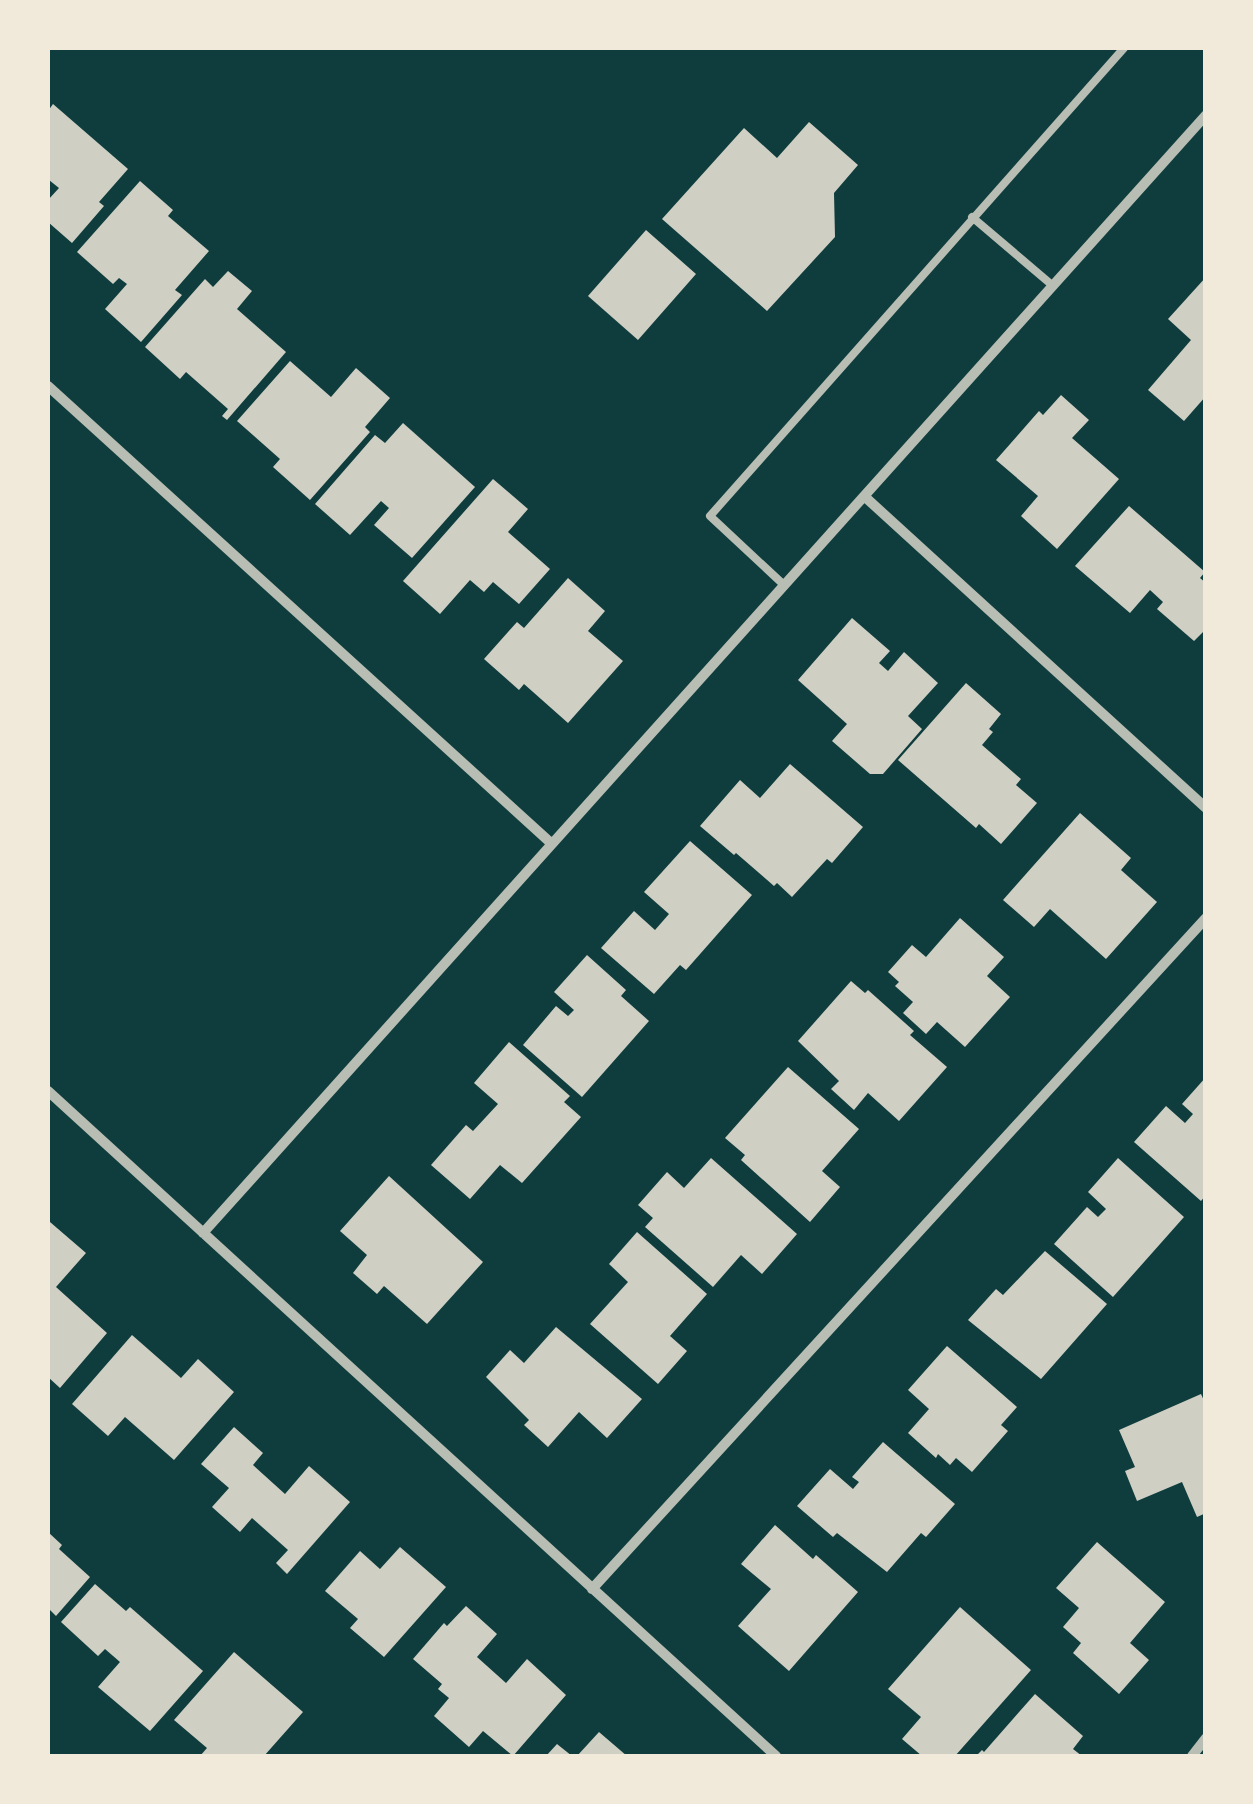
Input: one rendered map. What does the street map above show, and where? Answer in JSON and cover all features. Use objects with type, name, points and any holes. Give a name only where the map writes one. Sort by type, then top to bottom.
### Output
[{"type":"street","points":[[203,1233],[1206,114]]},
{"type":"street","points":[[48,386],[552,844]]},
{"type":"street","points":[[864,496],[1206,808]]},
{"type":"street","points":[[592,1589],[1206,918]]},
{"type":"street","points":[[48,1091],[776,1756]]},
{"type":"street","points":[[1192,1756],[1206,1738]]},
{"type":"lane","points":[[784,585],[710,516],[1124,48]]},
{"type":"lane","points":[[972,216],[1052,285]]},
{"type":"building","points":[[53,104],[128,169],[99,202],[104,206],[72,243],[48,222],[48,200],[59,188],[48,182],[48,111]]},
{"type":"building","points":[[809,122],[858,165],[834,193],[835,237],[767,311],[662,219],[744,128],[777,158]]},
{"type":"building","points":[[140,181],[173,210],[168,216],[209,251],[175,290],[182,295],[141,342],[105,309],[127,284],[119,278],[113,284],[77,252]]},
{"type":"building","points":[[646,230],[696,274],[638,340],[588,296]]},
{"type":"building","points":[[228,271],[252,291],[237,309],[286,352],[227,420],[222,416],[228,409],[186,372],[180,379],[145,347],[205,279],[213,287]]},
{"type":"building","points":[[1206,277],[1206,396],[1184,421],[1148,390],[1191,340],[1168,319]]},
{"type":"building","points":[[290,361],[331,397],[356,368],[390,398],[365,427],[370,432],[310,500],[273,467],[280,459],[237,421]]},
{"type":"building","points":[[1061,395],[1089,420],[1072,438],[1119,479],[1057,549],[1021,516],[1038,496],[996,460],[1039,411],[1043,415]]},
{"type":"building","points":[[403,423],[475,487],[412,558],[374,525],[389,508],[381,501],[350,535],[315,504],[375,435],[385,443]]},
{"type":"building","points":[[493,479],[528,509],[508,532],[550,569],[519,604],[493,582],[484,592],[470,580],[440,614],[403,581]]},
{"type":"building","points":[[1129,506],[1205,572],[1200,578],[1206,583],[1206,629],[1194,641],[1157,609],[1163,602],[1150,590],[1130,613],[1075,566]]},
{"type":"building","points":[[568,578],[605,611],[588,631],[623,661],[568,723],[524,684],[519,690],[484,659],[517,622],[524,628]]},
{"type":"building","points":[[852,618],[890,651],[879,663],[888,671],[904,652],[938,683],[908,716],[922,729],[883,774],[870,774],[832,741],[847,724],[798,680]]},
{"type":"building","points":[[966,683],[1001,714],[982,745],[1021,779],[1016,785],[1037,803],[1001,844],[979,824],[976,828],[898,760]]},
{"type":"building","points":[[790,764],[863,827],[832,863],[827,859],[792,897],[700,826],[740,780],[760,798]]},
{"type":"building","points":[[1080,813],[1131,858],[1121,870],[1157,902],[1106,959],[1050,909],[1034,927],[1003,900]]},
{"type":"building","points":[[690,841],[752,895],[686,970],[680,965],[654,994],[601,948],[634,911],[655,930],[669,914],[644,892]]},
{"type":"building","points":[[960,918],[1004,957],[987,976],[1010,997],[965,1047],[937,1022],[926,1034],[903,1013],[913,1002],[895,986],[899,982],[888,972],[912,945],[926,957]]},
{"type":"building","points":[[587,955],[626,990],[621,996],[649,1021],[582,1097],[523,1045],[556,1006],[568,1016],[574,1010],[554,992]]},
{"type":"building","points":[[851,981],[865,993],[868,990],[914,1031],[910,1035],[947,1067],[899,1121],[868,1093],[854,1110],[831,1089],[839,1081],[798,1041]]},
{"type":"building","points":[[509,1042],[570,1096],[564,1102],[581,1117],[522,1183],[500,1165],[470,1199],[431,1165],[466,1125],[473,1131],[498,1104],[474,1083]]},
{"type":"building","points":[[788,1067],[859,1129],[822,1171],[840,1187],[810,1222],[741,1160],[745,1155],[725,1138]]},
{"type":"building","points":[[1206,1077],[1206,1195],[1201,1201],[1134,1142],[1166,1106],[1185,1123],[1193,1114],[1182,1104]]},
{"type":"building","points":[[711,1158],[797,1234],[762,1274],[741,1255],[713,1287],[645,1227],[653,1218],[638,1205],[667,1172],[684,1188]]},
{"type":"building","points":[[1118,1158],[1184,1217],[1113,1297],[1054,1244],[1087,1207],[1098,1217],[1106,1209],[1088,1192]]},
{"type":"building","points":[[389,1176],[483,1262],[427,1324],[384,1286],[377,1294],[353,1273],[367,1255],[340,1231]]},
{"type":"building","points":[[50,1222],[86,1253],[56,1287],[107,1333],[60,1388],[48,1377]]},
{"type":"building","points":[[637,1232],[707,1294],[670,1336],[687,1351],[658,1384],[590,1324],[628,1282],[609,1264]]},
{"type":"building","points":[[1045,1251],[1107,1304],[1041,1379],[968,1320],[996,1289],[1003,1295]]},
{"type":"building","points":[[556,1327],[642,1399],[607,1438],[579,1412],[548,1447],[524,1425],[529,1420],[486,1377],[510,1350],[524,1363]]},
{"type":"building","points":[[132,1335],[181,1378],[198,1359],[234,1392],[174,1460],[125,1417],[108,1436],[72,1404]]},
{"type":"building","points":[[947,1346],[1017,1407],[1001,1425],[1008,1431],[972,1472],[956,1458],[950,1465],[938,1454],[936,1458],[908,1433],[929,1409],[908,1390]]},
{"type":"building","points":[[1201,1394],[1206,1405],[1206,1513],[1197,1517],[1182,1482],[1137,1501],[1125,1471],[1135,1467],[1119,1430]]},
{"type":"building","points":[[234,1427],[263,1453],[253,1465],[285,1494],[309,1466],[350,1502],[287,1574],[276,1563],[288,1550],[252,1518],[240,1532],[212,1507],[229,1488],[201,1464]]},
{"type":"building","points":[[883,1442],[955,1504],[926,1537],[921,1533],[887,1572],[837,1533],[833,1537],[797,1506],[830,1469],[853,1489],[859,1482],[852,1477]]},
{"type":"building","points":[[775,1525],[858,1592],[789,1671],[738,1626],[771,1589],[741,1564]]},
{"type":"building","points":[[48,1532],[62,1545],[59,1549],[90,1577],[56,1616],[48,1608]]},
{"type":"building","points":[[1097,1542],[1165,1602],[1130,1643],[1149,1660],[1119,1694],[1073,1653],[1081,1643],[1063,1627],[1079,1608],[1056,1588]]},
{"type":"building","points":[[400,1547],[446,1587],[384,1657],[350,1628],[358,1619],[325,1591],[360,1551],[380,1569]]},
{"type":"building","points":[[95,1584],[126,1611],[130,1607],[203,1671],[150,1731],[98,1687],[120,1662],[105,1649],[98,1656],[61,1622]]},
{"type":"building","points":[[466,1606],[497,1634],[477,1657],[506,1683],[527,1659],[566,1695],[513,1756],[483,1731],[469,1747],[434,1716],[449,1698],[438,1689],[442,1684],[413,1659],[444,1623],[447,1626]]},
{"type":"building","points":[[960,1607],[1031,1670],[955,1756],[922,1756],[902,1739],[921,1717],[888,1689]]},
{"type":"building","points":[[234,1652],[303,1712],[264,1756],[200,1756],[207,1748],[174,1720]]},
{"type":"building","points":[[1035,1694],[1083,1736],[1073,1749],[1082,1756],[976,1756],[984,1752]]},
{"type":"building","points":[[599,1732],[627,1756],[577,1756]]},
{"type":"building","points":[[557,1744],[572,1756],[546,1756]]}]
